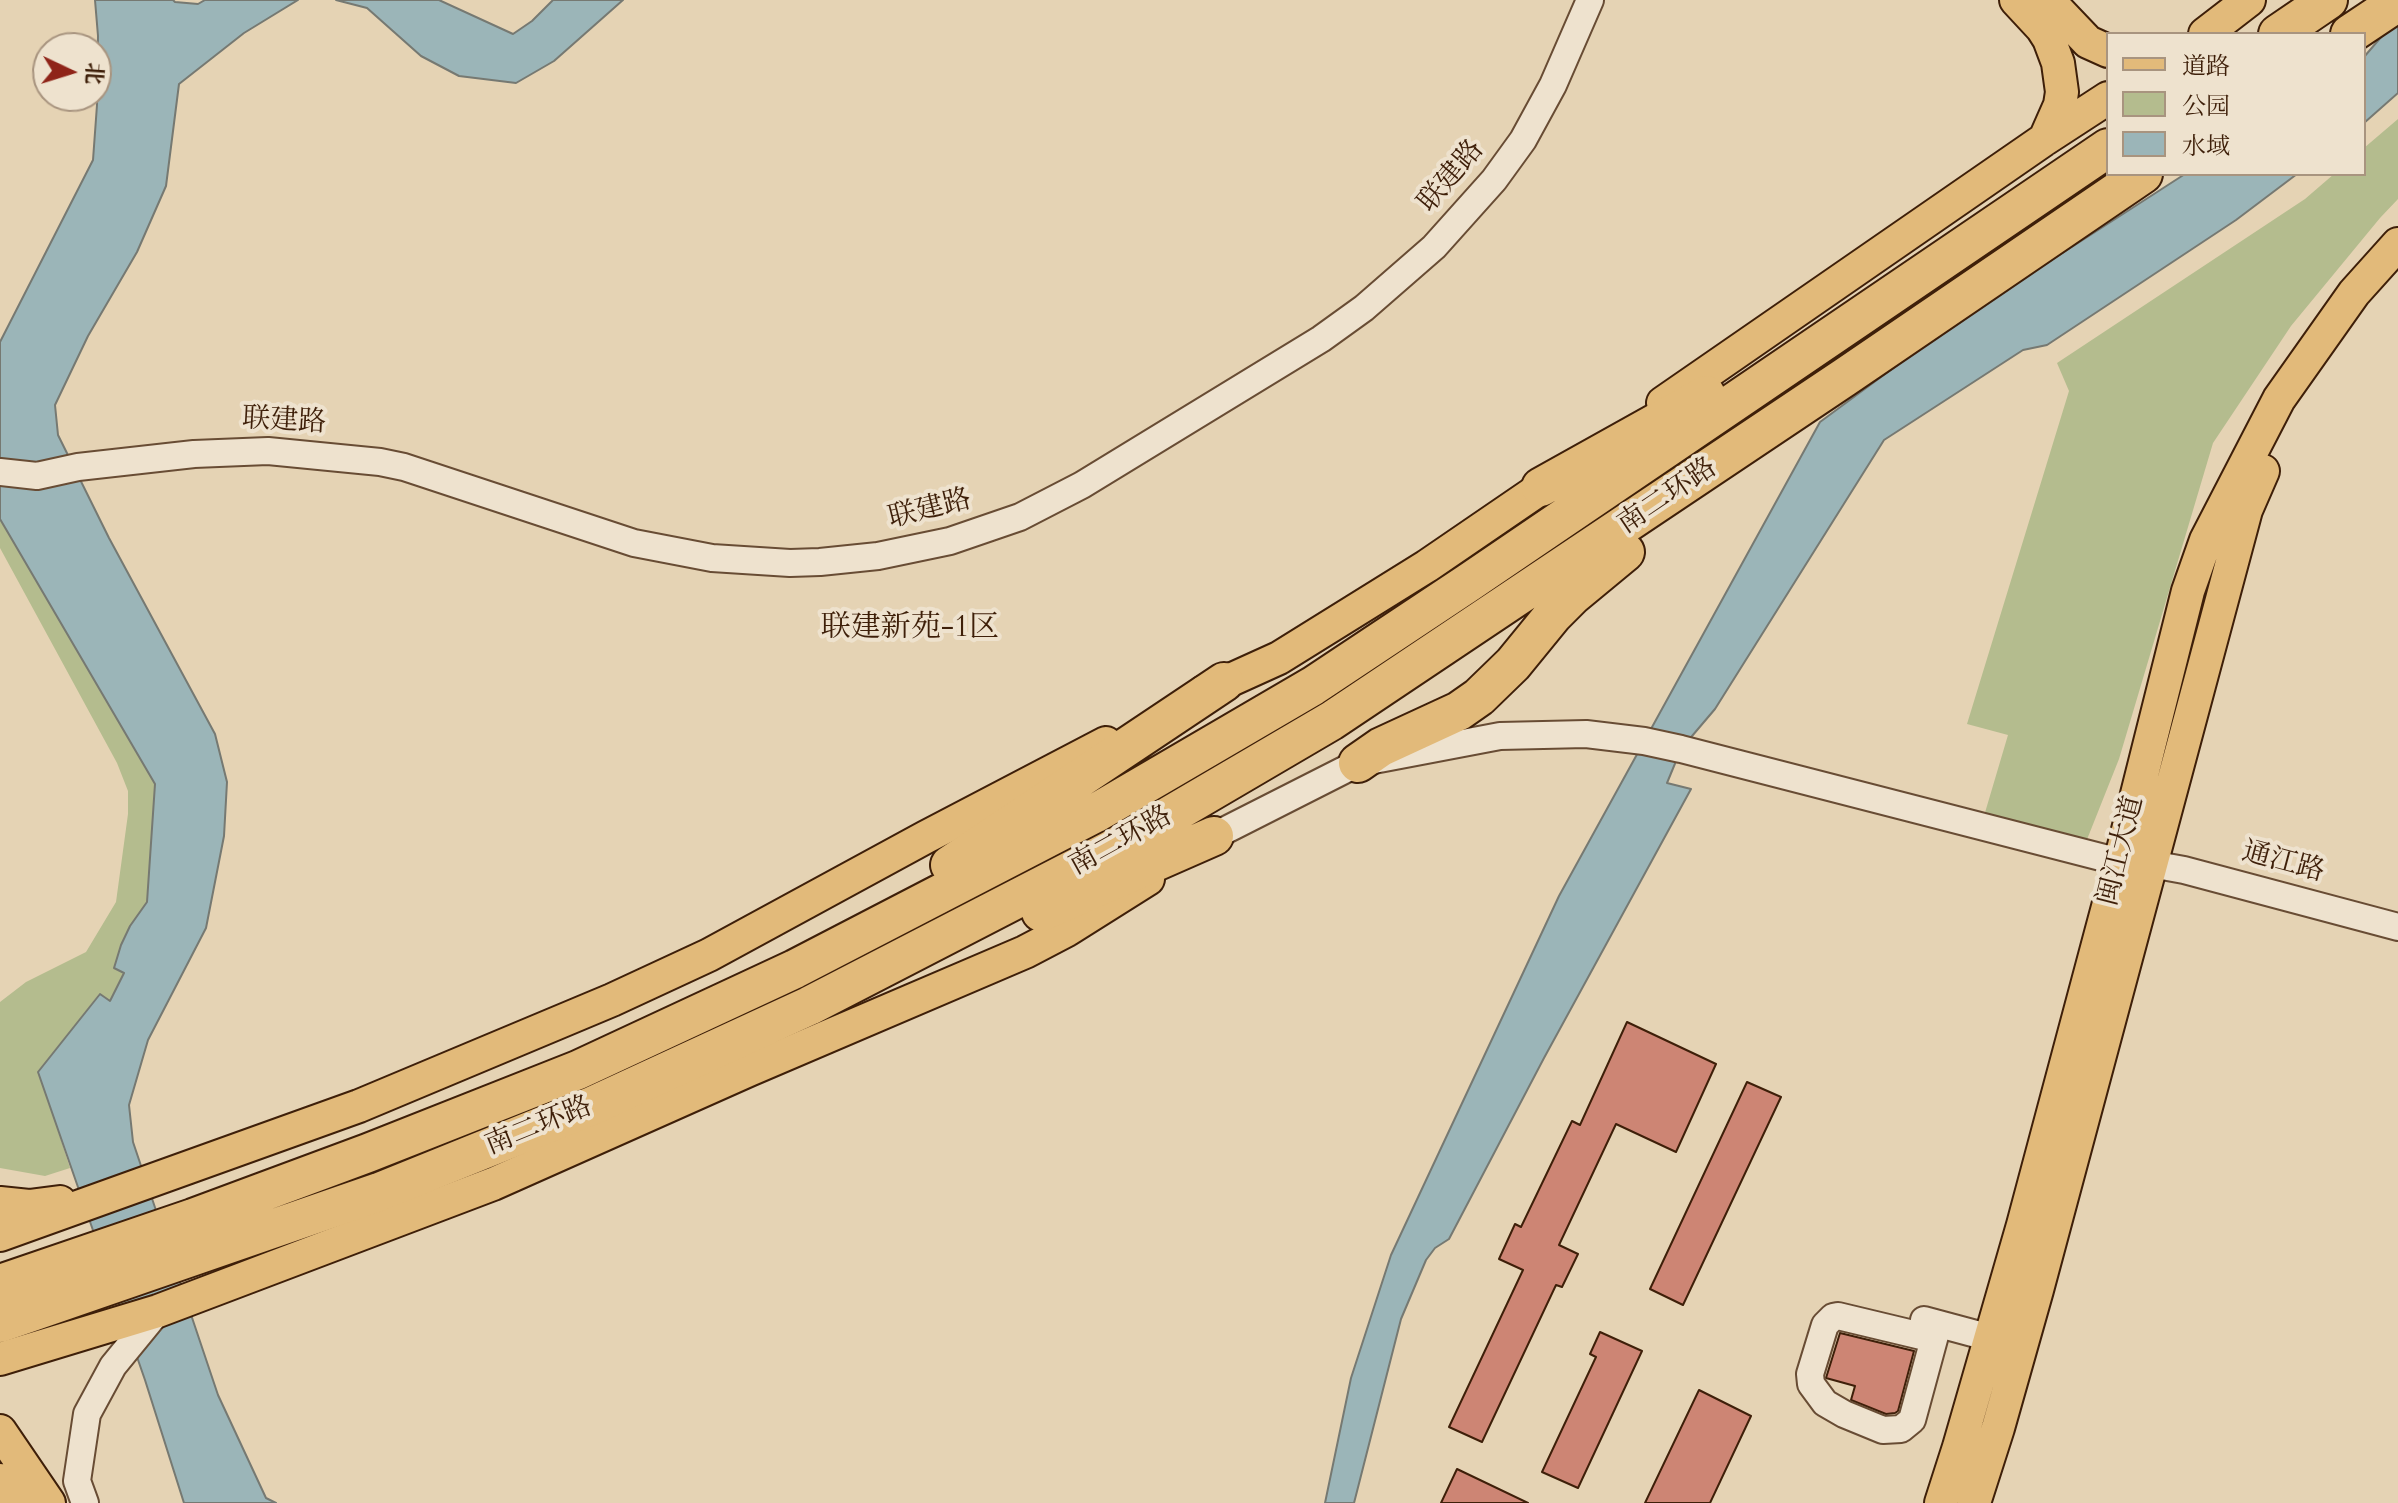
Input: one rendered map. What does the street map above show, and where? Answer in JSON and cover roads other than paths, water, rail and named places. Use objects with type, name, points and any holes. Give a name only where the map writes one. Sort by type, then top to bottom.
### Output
[{"type":"highway","points":[[2281,32],[2328,0]]},
{"type":"highway","points":[[2353,32],[2398,2]]},
{"type":"highway","name":"南二环路","points":[[0,1284],[193,1218],[578,1070],[795,969],[1094,814],[1313,686],[2106,149]]},
{"type":"highway","name":"南二环路","points":[[0,1323],[379,1192],[594,1105],[809,1006],[1111,850],[1331,721],[2140,176]]},
{"type":"highway","points":[[1541,487],[1716,389],[1825,341]]},
{"type":"highway","points":[[1358,763],[1381,747],[1459,711],[1479,697],[1513,664],[1573,595],[1715,487],[1845,377]]},
{"type":"highway","points":[[795,969],[1224,682]]},
{"type":"highway","points":[[809,1006],[1005,927],[1214,836]]},
{"type":"main road","points":[[2016,0],[2042,28],[2058,63],[2062,92],[2060,105],[2045,139]]},
{"type":"main road","points":[[2048,0],[2088,42],[2106,50]]},
{"type":"main road","points":[[2208,32],[2249,0]]},
{"type":"main road","points":[[0,1235],[359,1106],[639,987],[709,955],[926,837],[1224,682],[1279,658],[1427,566],[2106,99]]},
{"type":"main road","name":"闽江大道","points":[[1974,1503],[2037,1290],[2136,863],[2188,591],[2206,540],[2279,399],[2354,293],[2398,244]]},
{"type":"main road","name":"闽江大道","points":[[1941,1503],[2246,510],[2289,409],[2353,320],[2398,271]]},
{"type":"main road","points":[[0,1359],[207,1294],[493,1184],[1025,952],[1067,930],[1214,836]]},
{"type":"main road","points":[[0,1203],[29,1206],[103,1198]]},
{"type":"main road","points":[[0,1431],[49,1503]]},
{"type":"main road","points":[[0,1480],[16,1503]]},
{"type":"street","name":"联建路","points":[[0,472],[37,476],[78,467],[245,450],[380,462],[404,467],[634,543],[736,561],[790,563],[854,559],[973,534],[1020,517],[1082,485],[1321,339],[1364,308],[1434,247],[1494,180],[1523,140],[1540,109],[1590,0]]},
{"type":"street","name":"通江路","points":[[1214,836],[1358,763],[1500,736],[1586,734],[1681,749],[2136,863],[2184,870],[2398,927]]},
{"type":"street","points":[[85,1503],[77,1481],[87,1414],[113,1366],[158,1311]]},
{"type":"street","points":[[1932,1328],[1912,1420],[1901,1429],[1883,1430],[1844,1414],[1825,1403],[1811,1384],[1810,1374],[1825,1325],[1833,1317],[1932,1328],[1991,1338]]},
{"type":"water","points":[[95,0],[173,0],[198,4],[205,0],[298,0],[244,33],[179,84],[166,186],[137,252],[88,336],[55,405],[58,435],[109,538],[215,734],[227,782],[224,836],[206,928],[148,1040],[129,1105],[133,1142],[218,1395],[266,1498],[276,1503],[184,1503],[145,1380],[38,1072],[100,994],[110,1001],[124,973],[114,968],[121,945],[147,902],[155,784],[0,519],[0,342],[93,160],[96,112],[112,112],[112,32],[98,32]]},
{"type":"water","points":[[336,0],[439,0],[513,34],[532,21],[553,0],[623,0],[554,61],[516,83],[459,76],[421,56],[367,8]]},
{"type":"water","points":[[2398,11],[2398,93],[2366,121],[2366,55],[2388,29]]},
{"type":"water","points":[[2182,176],[2294,176],[2236,220],[2047,345],[2023,350],[1884,440],[1715,709],[1681,749],[1667,783],[1691,789],[1449,1239],[1435,1248],[1426,1260],[1401,1319],[1354,1503],[1325,1503],[1351,1378],[1391,1255],[1559,896],[1820,422],[1957,321]]},
{"type":"district","name":"联建新苑-1区","points":[[910,629]]}]
